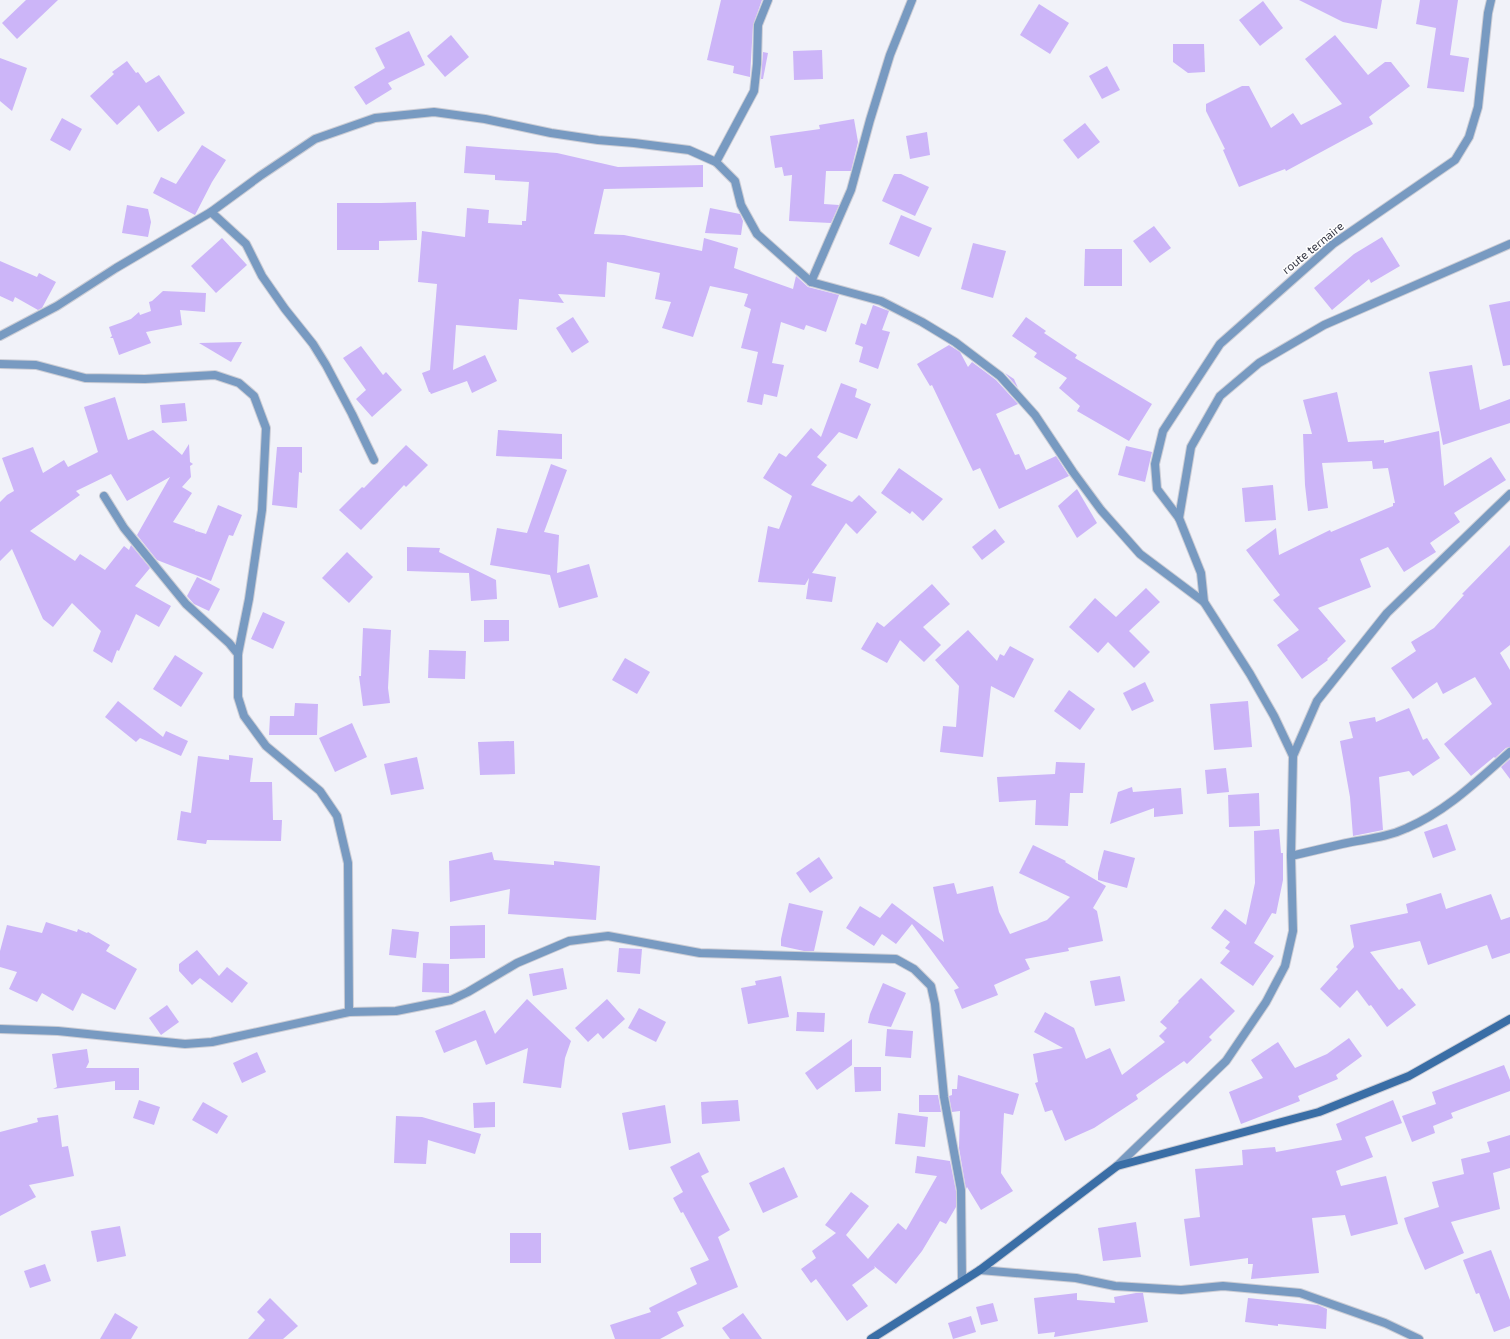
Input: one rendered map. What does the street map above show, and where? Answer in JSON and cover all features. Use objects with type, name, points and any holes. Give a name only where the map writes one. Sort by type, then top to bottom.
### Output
[{"type":"main road","points":[[871,1339],[980,1270],[1118,1166],[1319,1112],[1409,1076],[1510,1019]]},
{"type":"street","points":[[716,162],[754,91],[757,64],[758,25],[768,0]]},
{"type":"street","points":[[811,282],[851,190],[890,55],[912,0]]},
{"type":"street","name":"route ternaire","points":[[1204,602],[1201,573],[1179,518],[1157,489],[1155,464],[1163,431],[1220,344],[1333,244],[1455,160],[1469,137],[1478,108],[1488,13],[1492,0]]},
{"type":"street","points":[[0,336],[57,306],[116,268],[211,212],[260,176],[315,139],[375,118],[434,112],[485,119],[551,133],[634,142],[689,150],[716,162],[735,181],[741,204],[757,234],[811,282],[881,300],[955,342],[1000,376],[1035,415],[1073,472],[1101,510],[1140,554],[1204,602],[1274,716],[1293,756]]},
{"type":"street","points":[[211,212],[246,244],[262,276],[285,309],[313,344],[352,414],[374,460]]},
{"type":"street","points":[[1179,518],[1191,447],[1220,396],[1259,363],[1324,325],[1510,244]]},
{"type":"street","points":[[0,364],[36,365],[85,378],[145,379],[215,376],[240,383],[254,396],[266,428],[262,510],[249,599],[238,654],[238,697],[244,716],[266,746],[320,791],[337,816],[348,863],[349,1012]]},
{"type":"street","points":[[1118,1166],[1226,1061],[1266,1002],[1285,966],[1293,931],[1291,856],[1293,756],[1317,701],[1387,613],[1510,494]]},
{"type":"street","points":[[104,496],[124,528],[186,604],[238,654]]},
{"type":"street","points":[[1291,856],[1382,837],[1406,829],[1429,818],[1454,800],[1510,752]]},
{"type":"street","points":[[0,1028],[58,1031],[185,1044],[212,1042],[349,1012],[396,1011],[451,1000],[468,992],[517,963],[569,941],[608,936],[700,952],[896,959],[914,969],[931,986],[935,1004],[944,1097],[961,1190],[962,1280]]},
{"type":"street","points":[[980,1270],[1076,1278],[1115,1286],[1181,1290],[1224,1286],[1300,1293],[1385,1323],[1419,1339]]},
{"type":"building","points":[[26,0],[58,0],[17,39],[2,23]]},
{"type":"building","points":[[721,0],[762,0],[753,25],[750,77],[733,73],[734,66],[707,60]]},
{"type":"building","points":[[1299,0],[1382,0],[1377,29],[1343,22]]},
{"type":"building","points":[[1420,0],[1458,0],[1450,55],[1469,58],[1464,92],[1427,88],[1436,28],[1416,24]]},
{"type":"building","points":[[1263,1],[1283,28],[1260,46],[1239,20]]},
{"type":"building","points":[[1039,4],[1069,23],[1050,54],[1020,35]]},
{"type":"building","points":[[409,31],[425,65],[388,83],[392,89],[366,105],[354,87],[385,68],[375,48]]},
{"type":"building","points":[[451,35],[469,57],[445,77],[427,56]]},
{"type":"building","points":[[1335,35],[1368,75],[1385,62],[1391,62],[1410,86],[1369,117],[1373,124],[1286,171],[1285,169],[1239,187],[1223,150],[1225,149],[1206,111],[1206,104],[1242,86],[1249,86],[1271,128],[1293,113],[1301,125],[1342,104],[1305,59]]},
{"type":"building","points":[[1173,44],[1204,44],[1205,72],[1188,73],[1173,62]]},
{"type":"building","points":[[822,50],[823,79],[794,80],[793,51]]},
{"type":"building","points":[[763,52],[768,53],[763,79],[761,79]]},
{"type":"building","points":[[0,58],[27,68],[12,111],[0,101]]},
{"type":"building","points":[[127,61],[146,83],[159,75],[185,113],[158,132],[139,105],[117,125],[90,96],[114,74],[112,72]]},
{"type":"building","points":[[1107,66],[1120,90],[1102,99],[1089,76]]},
{"type":"building","points":[[62,118],[82,129],[70,151],[50,140]]},
{"type":"building","points":[[854,119],[858,142],[851,171],[826,171],[824,204],[839,205],[831,223],[789,221],[792,175],[784,176],[782,167],[775,168],[770,136],[820,129],[819,125]]},
{"type":"building","points":[[1085,123],[1100,142],[1078,159],[1063,140]]},
{"type":"building","points":[[927,132],[930,155],[910,159],[906,136]]},
{"type":"building","points":[[202,145],[226,160],[212,182],[195,215],[153,193],[161,177],[176,184]]},
{"type":"building","points":[[466,146],[557,153],[618,167],[703,165],[703,187],[604,189],[594,234],[624,235],[702,251],[704,238],[738,248],[734,268],[793,289],[796,276],[808,287],[839,295],[826,332],[806,325],[804,330],[781,322],[772,363],[784,365],[777,397],[764,394],[762,405],[747,402],[758,352],[741,348],[751,309],[744,306],[748,294],[710,286],[693,337],[662,328],[671,302],[655,299],[660,273],[607,262],[605,297],[558,294],[564,303],[519,299],[517,330],[456,325],[453,370],[485,355],[497,381],[472,393],[467,381],[431,394],[422,373],[430,370],[437,284],[418,282],[422,231],[465,237],[467,208],[489,210],[488,223],[522,225],[522,221],[526,221],[529,182],[495,180],[495,175],[464,173]]},
{"type":"building","points":[[894,174],[901,174],[929,187],[915,216],[882,201]]},
{"type":"building","points":[[416,202],[417,240],[379,241],[379,250],[337,250],[337,203]]},
{"type":"building","points":[[127,205],[148,209],[151,222],[148,237],[122,233]]},
{"type":"building","points":[[710,208],[740,214],[743,221],[741,235],[705,233]]},
{"type":"building","points":[[901,215],[932,228],[919,257],[889,244]]},
{"type":"building","points":[[1154,226],[1171,248],[1150,263],[1133,241]]},
{"type":"building","points":[[1382,237],[1400,266],[1371,283],[1369,279],[1332,310],[1314,288],[1354,254]]},
{"type":"building","points":[[222,238],[247,265],[216,293],[191,266]]},
{"type":"building","points":[[973,243],[1006,251],[993,298],[961,289]]},
{"type":"building","points":[[1085,249],[1122,249],[1122,286],[1084,286]]},
{"type":"building","points":[[0,261],[37,277],[39,273],[56,282],[42,308],[38,310],[15,297],[13,302],[0,296]]},
{"type":"building","points":[[163,291],[206,293],[205,312],[180,310],[182,325],[146,332],[151,343],[119,355],[113,338],[110,338],[112,336],[109,327],[131,319],[139,312],[140,315],[151,311],[149,302]]},
{"type":"building","points":[[1510,301],[1510,365],[1503,366],[1489,305]]},
{"type":"building","points":[[873,305],[889,311],[882,330],[890,332],[878,369],[859,362],[863,347],[855,344],[861,323],[866,325]]},
{"type":"building","points":[[573,317],[589,342],[572,353],[556,328]]},
{"type":"building","points":[[1026,317],[1046,331],[1044,333],[1077,355],[1075,358],[1152,404],[1129,441],[1077,411],[1080,406],[1059,388],[1067,378],[1034,357],[1037,353],[1012,336]]},
{"type":"building","points":[[242,342],[231,362],[199,343]]},
{"type":"building","points":[[949,345],[960,352],[968,367],[972,362],[996,380],[1018,404],[996,414],[1015,455],[1019,454],[1026,470],[1056,456],[1069,476],[999,509],[980,468],[973,471],[932,385],[930,386],[917,364]]},
{"type":"building","points":[[361,346],[383,375],[386,372],[402,390],[372,417],[356,399],[366,390],[343,358]]},
{"type":"building","points":[[1472,365],[1480,410],[1510,399],[1510,423],[1443,445],[1429,372]]},
{"type":"building","points":[[1005,373],[1014,379],[1018,388]]},
{"type":"building","points":[[841,383],[857,389],[855,397],[871,404],[857,439],[839,432],[817,457],[827,465],[811,485],[852,502],[859,495],[877,512],[857,534],[846,523],[812,573],[836,577],[832,602],[806,599],[809,578],[805,585],[758,582],[768,526],[779,529],[792,496],[763,478],[779,453],[786,457],[811,428],[821,437]]},
{"type":"building","points":[[1337,392],[1348,442],[1384,440],[1384,443],[1439,431],[1444,486],[1491,457],[1506,480],[1454,513],[1460,522],[1430,543],[1436,552],[1404,572],[1388,547],[1360,559],[1371,587],[1318,608],[1346,641],[1327,659],[1328,660],[1302,679],[1277,645],[1299,630],[1273,600],[1280,595],[1246,550],[1276,528],[1279,555],[1330,530],[1331,532],[1393,506],[1393,503],[1395,503],[1388,468],[1373,469],[1372,461],[1322,463],[1328,508],[1308,511],[1305,485],[1303,434],[1312,434],[1303,400]]},
{"type":"building","points":[[115,397],[128,440],[153,430],[182,455],[189,444],[190,462],[193,464],[190,466],[191,477],[182,487],[192,493],[173,522],[195,530],[196,532],[206,534],[218,505],[242,515],[233,536],[229,535],[211,581],[157,560],[137,535],[170,477],[127,501],[111,474],[76,491],[80,495],[30,531],[75,561],[80,554],[105,570],[124,546],[129,550],[131,545],[150,568],[135,586],[171,606],[159,627],[136,614],[119,651],[117,650],[112,663],[93,651],[101,631],[72,603],[53,627],[43,619],[12,549],[0,561],[0,502],[14,491],[2,458],[33,447],[43,473],[64,460],[68,467],[98,452],[84,407]]},
{"type":"building","points":[[185,403],[187,421],[162,423],[160,405]]},
{"type":"building","points":[[498,430],[562,434],[562,459],[496,456]]},
{"type":"building","points":[[406,445],[428,465],[406,487],[404,485],[361,530],[339,510],[362,487],[364,488]]},
{"type":"building","points":[[1126,446],[1152,452],[1145,482],[1118,475]]},
{"type":"building","points":[[277,447],[302,447],[302,473],[299,472],[297,508],[272,505]]},
{"type":"building","points":[[551,464],[567,470],[544,532],[559,535],[557,573],[589,564],[598,597],[559,608],[550,575],[490,565],[497,528],[527,533]]},
{"type":"building","points":[[899,468],[943,499],[923,521],[912,511],[910,514],[881,493]]},
{"type":"building","points":[[1273,485],[1276,520],[1245,522],[1242,488]]},
{"type":"building","points":[[1077,489],[1097,523],[1077,538],[1058,506]]},
{"type":"building","points":[[995,529],[1005,542],[982,560],[972,547]]},
{"type":"building","points":[[1510,545],[1510,645],[1500,653],[1510,670],[1510,747],[1506,748],[1471,776],[1444,744],[1492,704],[1475,677],[1443,694],[1437,682],[1413,699],[1391,668],[1416,651],[1411,642],[1434,628],[1464,595],[1462,594]]},
{"type":"building","points":[[407,547],[440,548],[439,552],[496,580],[497,599],[471,601],[469,573],[407,571]]},
{"type":"building","points":[[347,552],[373,577],[349,603],[322,578]]},
{"type":"building","points":[[197,577],[220,589],[209,611],[194,604],[187,596]]},
{"type":"building","points":[[932,584],[950,604],[923,627],[941,645],[924,662],[900,640],[887,663],[861,649],[877,622],[884,627]]},
{"type":"building","points":[[1146,588],[1160,602],[1129,631],[1150,652],[1134,668],[1108,642],[1098,653],[1069,627],[1095,598],[1116,617]]},
{"type":"building","points":[[263,612],[285,622],[273,649],[251,639]]},
{"type":"building","points":[[484,620],[509,620],[509,641],[484,642]]},
{"type":"building","points":[[363,628],[391,630],[388,688],[390,703],[363,706],[359,676],[361,676]]},
{"type":"building","points":[[968,630],[997,661],[1000,654],[1004,656],[1010,646],[1034,659],[1014,698],[991,686],[983,757],[940,752],[943,726],[956,727],[959,686],[935,660]]},
{"type":"building","points":[[429,650],[466,651],[465,679],[428,678]]},
{"type":"building","points":[[175,655],[203,673],[181,707],[153,689]]},
{"type":"building","points":[[625,658],[650,672],[637,694],[612,680]]},
{"type":"building","points":[[1145,682],[1154,701],[1132,711],[1123,693]]},
{"type":"building","points":[[1069,690],[1095,709],[1080,730],[1054,711]]},
{"type":"building","points":[[118,701],[163,737],[166,731],[188,741],[181,756],[140,738],[136,742],[105,717]]},
{"type":"building","points":[[1248,701],[1252,747],[1214,750],[1210,704]]},
{"type":"building","points":[[295,703],[318,704],[317,735],[269,735],[270,716],[294,716]]},
{"type":"building","points":[[1409,708],[1423,740],[1427,738],[1440,758],[1413,776],[1409,771],[1379,777],[1383,830],[1353,836],[1350,797],[1340,741],[1353,738],[1349,722],[1375,717],[1376,722]]},
{"type":"building","points":[[352,723],[367,757],[335,772],[319,738]]},
{"type":"building","points":[[514,741],[515,774],[480,775],[478,742]]},
{"type":"building","points":[[229,755],[253,758],[250,782],[272,782],[273,820],[282,820],[281,841],[207,840],[206,844],[177,840],[181,811],[191,813],[198,756],[229,760]]},
{"type":"building","points":[[417,757],[424,789],[391,795],[384,764]]},
{"type":"building","points":[[1510,759],[1510,779],[1501,767]]},
{"type":"building","points":[[1056,762],[1085,763],[1083,793],[1070,793],[1068,826],[1035,825],[1036,800],[999,802],[997,777],[1055,774]]},
{"type":"building","points":[[1226,768],[1229,792],[1207,794],[1205,770]]},
{"type":"building","points":[[1132,787],[1133,792],[1181,788],[1183,814],[1154,817],[1154,808],[1110,824],[1118,792]]},
{"type":"building","points":[[1259,793],[1260,826],[1229,827],[1228,795]]},
{"type":"building","points":[[1447,824],[1456,850],[1433,858],[1424,832]]},
{"type":"building","points":[[1279,829],[1281,853],[1283,853],[1283,880],[1276,914],[1272,913],[1254,943],[1274,956],[1253,986],[1220,963],[1230,951],[1225,948],[1230,942],[1211,928],[1225,909],[1246,925],[1255,883],[1254,831]]},
{"type":"building","points":[[1033,845],[1066,861],[1065,862],[1106,886],[1093,908],[1097,911],[1103,941],[1068,948],[1069,951],[1025,959],[1030,969],[994,985],[998,995],[962,1009],[954,990],[959,988],[912,924],[896,944],[882,934],[874,946],[846,928],[860,906],[880,918],[892,903],[944,942],[933,887],[954,883],[957,894],[993,886],[999,912],[1010,934],[1047,920],[1070,897],[1019,873]]},
{"type":"building","points":[[1104,850],[1135,858],[1127,888],[1098,880],[1098,873]]},
{"type":"building","points":[[492,852],[494,860],[554,865],[554,861],[600,866],[596,920],[508,914],[510,889],[450,902],[449,861]]},
{"type":"building","points":[[819,857],[833,878],[810,893],[796,873]]},
{"type":"building","points":[[1441,893],[1446,909],[1491,894],[1501,920],[1510,917],[1510,953],[1492,959],[1487,945],[1428,965],[1420,941],[1370,952],[1399,990],[1402,988],[1416,1005],[1387,1027],[1371,1005],[1369,1006],[1357,990],[1340,1008],[1320,989],[1338,969],[1336,967],[1354,947],[1350,925],[1408,913],[1406,904]]},
{"type":"building","points":[[789,903],[823,911],[814,951],[804,951],[781,946],[781,939]]},
{"type":"building","points":[[46,922],[77,932],[78,929],[87,933],[88,932],[110,945],[106,951],[137,969],[115,1010],[82,993],[73,1011],[42,993],[37,1002],[9,989],[17,972],[0,967],[0,951],[7,925],[42,933]]},
{"type":"building","points":[[485,925],[485,958],[450,959],[450,926]]},
{"type":"building","points":[[392,929],[419,932],[416,958],[389,955]]},
{"type":"building","points":[[619,948],[642,949],[640,974],[617,972]]},
{"type":"building","points":[[197,950],[219,976],[227,967],[248,983],[232,1003],[200,978],[192,985],[179,971],[179,964]]},
{"type":"building","points":[[423,963],[449,964],[449,993],[422,992]]},
{"type":"building","points":[[563,968],[567,989],[533,996],[529,974]]},
{"type":"building","points":[[781,976],[789,1017],[748,1024],[741,988],[756,985],[755,981]]},
{"type":"building","points":[[1120,976],[1125,1001],[1095,1006],[1090,981]]},
{"type":"building","points":[[1201,978],[1235,1011],[1209,1037],[1212,1040],[1187,1064],[1184,1061],[1136,1095],[1138,1099],[1094,1128],[1065,1141],[1052,1110],[1045,1112],[1035,1083],[1038,1082],[1033,1054],[1063,1048],[1034,1032],[1045,1012],[1074,1028],[1086,1059],[1110,1048],[1122,1075],[1165,1042],[1159,1036],[1167,1028],[1160,1022]]},
{"type":"building","points":[[883,983],[906,993],[891,1027],[868,1023],[870,1014]]},
{"type":"building","points":[[527,999],[571,1041],[565,1058],[561,1088],[523,1083],[528,1048],[486,1065],[476,1040],[444,1053],[435,1031],[485,1010],[495,1034]]},
{"type":"building","points":[[607,999],[625,1019],[603,1039],[598,1033],[588,1042],[575,1028]]},
{"type":"building","points":[[167,1005],[179,1022],[161,1035],[149,1018]]},
{"type":"building","points":[[639,1008],[666,1022],[656,1042],[628,1028]]},
{"type":"building","points":[[797,1012],[825,1013],[824,1032],[796,1031]]},
{"type":"building","points":[[887,1029],[913,1031],[911,1058],[885,1056]]},
{"type":"building","points":[[1349,1038],[1362,1056],[1336,1075],[1338,1079],[1298,1096],[1300,1101],[1241,1124],[1229,1092],[1263,1078],[1251,1060],[1278,1042],[1295,1068],[1327,1054]]},
{"type":"building","points":[[852,1039],[852,1065],[817,1090],[805,1073]]},
{"type":"building","points":[[87,1049],[89,1062],[86,1068],[139,1068],[139,1090],[115,1090],[115,1081],[53,1089],[57,1087],[52,1054]]},
{"type":"building","points":[[257,1052],[266,1072],[242,1083],[233,1063]]},
{"type":"building","points":[[1504,1065],[1510,1080],[1510,1091],[1451,1113],[1453,1118],[1433,1126],[1435,1133],[1412,1142],[1402,1116],[1436,1104],[1432,1092]]},
{"type":"building","points":[[854,1067],[881,1067],[881,1091],[855,1092]]},
{"type":"building","points":[[958,1075],[1019,1094],[1013,1115],[1004,1113],[1001,1173],[1013,1191],[981,1210],[967,1187],[966,1189],[959,1148],[960,1111],[952,1112],[949,1096],[952,1095],[952,1089],[957,1089]]},
{"type":"building","points":[[919,1095],[938,1095],[941,1112],[919,1112]]},
{"type":"building","points":[[139,1100],[160,1107],[154,1125],[133,1118]]},
{"type":"building","points":[[738,1100],[740,1121],[702,1124],[701,1102]]},
{"type":"building","points":[[1393,1100],[1402,1123],[1365,1137],[1373,1157],[1336,1171],[1341,1186],[1386,1176],[1398,1224],[1351,1236],[1345,1215],[1312,1218],[1319,1273],[1251,1279],[1253,1264],[1248,1264],[1248,1258],[1190,1266],[1184,1219],[1200,1217],[1195,1169],[1243,1165],[1242,1150],[1275,1147],[1276,1152],[1342,1140],[1336,1124]]},
{"type":"building","points":[[203,1102],[228,1116],[217,1134],[192,1120]]},
{"type":"building","points":[[495,1102],[495,1127],[474,1128],[473,1103]]},
{"type":"building","points":[[665,1105],[671,1143],[629,1150],[622,1113]]},
{"type":"building","points":[[898,1113],[928,1117],[925,1147],[895,1144]]},
{"type":"building","points":[[58,1115],[62,1147],[68,1146],[74,1176],[29,1185],[36,1197],[0,1216],[0,1132],[38,1122],[37,1118]]},
{"type":"building","points":[[396,1116],[422,1117],[481,1134],[475,1154],[428,1140],[426,1164],[394,1163]]},
{"type":"building","points":[[1510,1135],[1510,1168],[1493,1173],[1500,1209],[1451,1222],[1464,1253],[1425,1270],[1404,1218],[1439,1207],[1432,1182],[1464,1174],[1461,1159],[1490,1152],[1487,1142]]},
{"type":"building","points":[[699,1152],[709,1172],[701,1176],[730,1230],[718,1237],[738,1287],[677,1312],[684,1326],[660,1339],[615,1339],[610,1325],[651,1312],[649,1308],[697,1284],[690,1268],[709,1260],[683,1212],[681,1213],[673,1198],[683,1192],[670,1167]]},
{"type":"building","points":[[917,1156],[950,1161],[956,1191],[956,1207],[946,1224],[940,1221],[922,1251],[896,1284],[874,1266],[875,1268],[852,1285],[868,1306],[847,1321],[816,1279],[811,1283],[801,1269],[816,1258],[812,1251],[836,1233],[825,1225],[851,1192],[869,1206],[846,1235],[868,1259],[898,1223],[906,1230],[937,1176],[915,1173]]},
{"type":"building","points":[[784,1167],[798,1197],[763,1213],[749,1183]]},
{"type":"building","points":[[1136,1222],[1141,1257],[1103,1261],[1098,1228]]},
{"type":"building","points":[[120,1226],[126,1256],[97,1262],[91,1231]]},
{"type":"building","points":[[510,1233],[541,1233],[541,1263],[510,1263]]},
{"type":"building","points":[[1491,1250],[1510,1300],[1510,1326],[1494,1332],[1479,1293],[1476,1294],[1463,1260]]},
{"type":"building","points":[[45,1264],[51,1281],[30,1288],[24,1271]]},
{"type":"building","points":[[1077,1293],[1077,1300],[1115,1303],[1114,1297],[1143,1293],[1148,1322],[1054,1337],[1055,1332],[1038,1334],[1034,1298]]},
{"type":"building","points":[[270,1298],[298,1326],[283,1339],[248,1339],[265,1320],[257,1312]]},
{"type":"building","points":[[1248,1298],[1318,1305],[1327,1309],[1326,1329],[1245,1322]]},
{"type":"building","points":[[993,1303],[998,1321],[981,1325],[976,1307]]},
{"type":"building","points":[[115,1313],[138,1327],[131,1339],[100,1339]]},
{"type":"building","points":[[743,1313],[762,1339],[730,1339],[722,1328]]},
{"type":"building","points":[[971,1316],[976,1332],[953,1339],[948,1323]]}]
